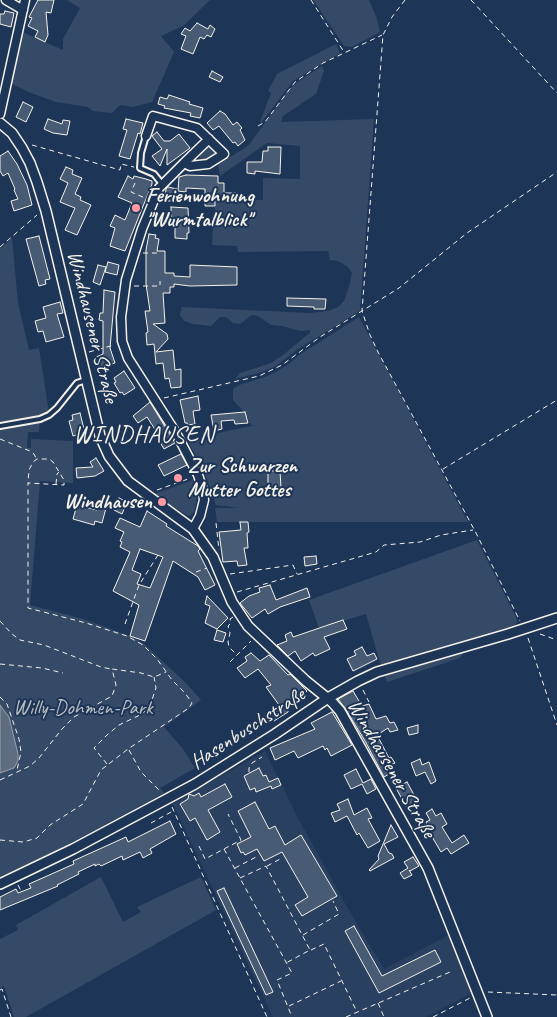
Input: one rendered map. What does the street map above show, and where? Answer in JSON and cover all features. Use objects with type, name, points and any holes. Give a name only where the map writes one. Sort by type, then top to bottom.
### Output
[{"type":"street","points":[[6,0],[23,10]]},
{"type":"street","points":[[0,114],[25,0]]},
{"type":"street","points":[[0,77],[8,82]]},
{"type":"street","points":[[146,136],[153,116],[192,126],[200,130],[224,154],[208,164],[190,166],[184,163]]},
{"type":"street","name":"Windhausener Straße","points":[[0,123],[12,133],[30,163],[46,211],[86,380],[104,446],[123,475],[147,496],[192,529],[217,564],[238,612],[256,635],[306,681],[328,698],[340,711],[428,868],[487,1017]]},
{"type":"street","points":[[192,529],[200,516],[204,500],[198,475],[176,433],[128,358],[122,341],[121,317],[125,284],[152,202],[162,184],[209,139]]},
{"type":"street","name":"Hasenbuschstraße","points":[[0,884],[43,864],[196,784],[328,698],[358,681],[377,672],[557,618]]},
{"type":"lane","points":[[146,136],[141,153],[140,168],[154,174],[162,184]]},
{"type":"lane","points":[[0,426],[40,419],[49,415],[77,383],[86,380]]},
{"type":"path","points":[[311,0],[345,53]]},
{"type":"path","points":[[405,0],[392,17],[383,35],[362,311],[378,352],[475,530],[524,629],[557,725]]},
{"type":"path","points":[[471,0],[557,93]]},
{"type":"path","points":[[258,126],[265,122],[295,82],[323,63],[383,35]]},
{"type":"path","points":[[22,148],[28,144],[120,170],[122,164],[130,166]]},
{"type":"path","points":[[156,400],[259,376],[282,365],[320,337],[399,288],[467,233],[557,172]]},
{"type":"path","points":[[135,183],[131,192],[152,202]]},
{"type":"path","points":[[0,247],[40,212],[46,211]]},
{"type":"path","points":[[135,251],[160,252]]},
{"type":"path","points":[[125,284],[131,286],[160,286],[160,281]]},
{"type":"path","points":[[93,350],[107,347]]},
{"type":"path","points":[[442,470],[557,400]]},
{"type":"path","points":[[0,439],[30,451],[36,459]]},
{"type":"path","points":[[28,483],[64,485],[64,480],[53,462],[49,459],[36,459]]},
{"type":"path","points":[[0,840],[24,842],[37,838],[50,825],[83,804],[101,770],[128,749],[189,708],[192,703],[157,659],[142,645],[127,636],[28,608],[28,483],[29,470],[36,459]]},
{"type":"path","points":[[56,484],[59,472]]},
{"type":"path","points":[[147,496],[150,492],[198,475]]},
{"type":"path","points":[[216,523],[219,551]]},
{"type":"path","points":[[229,594],[376,552],[384,545],[420,542],[441,535],[475,530]]},
{"type":"path","points":[[125,624],[139,585],[158,555]]},
{"type":"path","points":[[196,572],[217,564]]},
{"type":"path","points":[[222,576],[293,565],[297,575]]},
{"type":"path","points":[[237,655],[229,647],[230,632],[228,626],[231,623],[230,619],[238,612]]},
{"type":"path","points":[[0,621],[20,640],[44,646],[101,667],[141,672],[154,677],[167,672]]},
{"type":"path","points":[[539,633],[557,640]]},
{"type":"path","points":[[230,662],[256,635]]},
{"type":"path","points":[[0,664],[63,672]]},
{"type":"path","points":[[0,780],[30,766],[74,717],[112,696],[116,685],[112,669]]},
{"type":"path","points":[[108,765],[94,748],[107,734],[147,710],[156,688],[154,677]]},
{"type":"path","points":[[358,681],[369,702]]},
{"type":"path","points":[[0,697],[7,704],[19,739],[21,752],[17,771]]},
{"type":"path","points":[[128,749],[141,772],[168,799],[268,1017]]},
{"type":"path","points":[[249,772],[252,763],[262,757]]},
{"type":"path","points":[[151,823],[174,811]]},
{"type":"path","points":[[199,846],[205,859],[240,840],[228,814]]},
{"type":"path","points":[[224,849],[292,973],[277,980],[292,1017]]},
{"type":"path","points":[[234,868],[258,856]]},
{"type":"path","points":[[240,878],[282,858]]},
{"type":"path","points":[[266,866],[310,950]]},
{"type":"path","points":[[302,935],[339,914],[333,901]]},
{"type":"path","points":[[286,963],[324,944],[357,1012]]},
{"type":"path","points":[[346,1017],[450,972]]},
{"type":"path","points":[[288,1007],[342,980]]},
{"type":"path","points":[[0,990],[2,989],[11,1017]]},
{"type":"path","points":[[433,1017],[460,1002],[485,992],[557,995]]},
{"type":"path","points":[[378,1003],[384,1017]]},
{"type":"shaded area","points":[[0,705],[9,717],[18,761],[14,768],[0,773]]},
{"type":"shaded area","points":[[265,751],[299,820],[384,969],[451,934],[474,992],[426,1017],[273,1017],[173,804]]},
{"type":"green space","points":[[67,0],[210,0],[183,26],[161,36],[174,52],[152,102],[132,107],[120,105],[112,113],[93,111],[88,107],[56,102],[10,83],[22,32],[63,50],[63,39],[80,8]]},
{"type":"green space","points":[[313,0],[369,0],[380,32],[352,47],[344,46]]},
{"type":"green space","points":[[336,44],[340,53],[293,81],[261,123],[271,93],[268,91],[277,74]]},
{"type":"green space","points":[[322,66],[324,71],[316,94],[283,116],[281,122],[374,119],[360,311],[298,349],[276,366],[235,379],[240,373],[271,363],[310,333],[310,330],[301,331],[271,325],[258,316],[252,315],[240,324],[233,323],[226,317],[220,317],[211,326],[193,324],[184,321],[180,315],[182,307],[310,313],[328,311],[338,307],[344,301],[349,287],[352,273],[348,267],[338,261],[330,260],[328,251],[238,252],[237,246],[212,245],[213,225],[232,225],[233,218],[215,216],[215,201],[263,200],[263,178],[300,179],[300,146],[267,143],[220,176],[218,165],[249,145],[287,92],[296,83]]},
{"type":"green space","points":[[207,146],[213,146],[217,149],[217,154],[216,157],[204,161],[200,158],[200,155]]},
{"type":"green space","name":"Willy-Dohmen-Park","points":[[12,238],[18,303],[29,350],[39,348],[49,413],[40,417],[39,432],[28,432],[27,448],[31,448],[31,439],[73,441],[73,483],[40,481],[30,605],[83,619],[130,636],[144,644],[187,684],[201,700],[164,727],[183,749],[195,768],[160,788],[164,793],[14,873],[0,877],[0,249]]},
{"type":"green space","points":[[359,317],[468,522],[217,522],[215,508],[239,508],[216,505],[203,468],[187,440],[255,425],[251,425],[244,412],[233,400],[233,389],[239,385],[276,372]]},
{"type":"green space","points":[[193,480],[197,497],[194,512],[191,515],[188,516],[154,494]]},
{"type":"green space","points":[[477,540],[516,617],[517,622],[513,628],[381,666],[366,614],[319,628],[309,600]]},
{"type":"green space","points":[[464,652],[460,658],[387,682],[384,674]]},
{"type":"green space","points":[[101,877],[123,922],[141,912],[137,907],[201,877],[216,910],[26,1017],[14,1017],[4,986],[0,988],[0,939],[18,930],[16,925]]},
{"type":"building","points":[[38,0],[54,0],[51,13],[46,12],[48,35],[45,42],[35,37],[38,31],[28,26],[32,18],[29,17]]},
{"type":"building","points":[[5,11],[14,13],[11,27],[0,24],[0,14],[4,14]]},
{"type":"building","points":[[197,23],[208,29],[210,25],[215,29],[211,37],[207,35],[204,39],[200,37],[193,54],[181,49],[186,36],[181,34],[185,28],[190,31]]},
{"type":"building","points":[[212,71],[223,77],[220,82],[209,77]]},
{"type":"building","points":[[169,95],[203,108],[200,118],[190,116],[191,113],[164,108],[165,106],[158,104],[160,97],[167,99]]},
{"type":"building","points":[[23,102],[33,107],[26,122],[16,117]]},
{"type":"building","points":[[220,111],[225,114],[233,125],[237,122],[242,128],[240,130],[245,140],[238,146],[235,142],[233,143],[219,126],[213,130],[207,123]]},
{"type":"building","points":[[48,119],[62,124],[63,120],[70,121],[67,135],[53,133],[44,129]]},
{"type":"building","points":[[126,119],[143,123],[130,159],[119,156],[127,130],[123,129]]},
{"type":"building","points":[[157,132],[164,141],[170,141],[179,134],[190,148],[167,165],[167,149],[160,166],[152,156],[162,149],[152,136]]},
{"type":"building","points":[[268,147],[281,147],[280,174],[255,171],[255,174],[247,173],[247,162],[262,162],[263,151],[268,151]]},
{"type":"building","points":[[8,151],[17,164],[27,185],[32,205],[14,211],[11,201],[18,199],[15,189],[8,173],[3,176],[0,171],[0,156]]},
{"type":"building","points":[[66,167],[73,170],[72,174],[82,178],[75,194],[81,197],[80,200],[91,205],[77,235],[65,230],[75,208],[60,202],[68,183],[60,179]]},
{"type":"building","points":[[186,175],[218,176],[218,183],[224,183],[224,193],[237,193],[237,200],[215,200],[215,206],[205,206],[205,189],[186,188],[186,192],[178,191],[179,177]]},
{"type":"building","points":[[128,176],[133,179],[134,176],[152,181],[152,184],[125,251],[110,246],[115,228],[110,226],[115,215],[125,220],[132,203],[118,197]]},
{"type":"building","points":[[168,187],[177,189],[177,201],[165,201],[166,189]]},
{"type":"building","points":[[171,207],[188,208],[189,233],[187,233],[187,239],[175,238],[175,221],[171,221]]},
{"type":"building","points":[[149,234],[156,235],[155,238],[159,239],[157,251],[165,251],[165,273],[174,273],[174,276],[190,277],[190,265],[237,267],[237,285],[190,286],[174,284],[174,287],[170,287],[170,293],[163,293],[165,323],[153,324],[167,334],[168,339],[156,352],[173,350],[175,370],[181,369],[181,387],[171,388],[169,378],[165,379],[163,363],[156,364],[154,344],[147,345],[146,333],[148,332],[145,311],[150,311],[146,284],[146,250]]},
{"type":"building","points":[[39,236],[50,279],[45,280],[46,284],[39,286],[26,239]]},
{"type":"building","points":[[108,262],[119,265],[117,275],[105,272]]},
{"type":"building","points":[[98,265],[106,267],[100,285],[93,282]]},
{"type":"building","points":[[104,290],[115,292],[110,348],[115,363],[99,368],[96,357],[103,354],[103,321],[99,320],[100,313],[103,313]]},
{"type":"building","points":[[287,298],[326,299],[325,309],[287,306]]},
{"type":"building","points":[[60,302],[63,313],[57,314],[64,337],[46,342],[43,331],[38,332],[35,321],[46,318],[43,307]]},
{"type":"building","points":[[124,371],[135,388],[124,395],[122,392],[120,393],[114,383],[116,382],[114,378]]},
{"type":"building","points":[[198,396],[200,410],[193,411],[195,424],[188,425],[185,423],[180,400]]},
{"type":"building","points":[[150,402],[175,443],[164,449],[147,417],[138,423],[133,416]]},
{"type":"building","points":[[245,412],[248,423],[235,424],[234,420],[221,421],[222,429],[214,431],[211,415]]},
{"type":"building","points":[[80,413],[85,433],[73,436],[69,421],[73,420],[72,415]]},
{"type":"building","points":[[181,454],[187,465],[164,476],[158,465]]},
{"type":"building","points":[[96,458],[104,471],[95,476],[77,478],[76,468],[93,467],[90,462]]},
{"type":"building","points":[[268,471],[280,471],[281,488],[268,489]]},
{"type":"building","points":[[119,498],[127,502],[122,514],[114,510]]},
{"type":"building","points":[[77,505],[97,510],[98,506],[106,508],[102,523],[95,521],[94,525],[73,519]]},
{"type":"building","points":[[147,511],[167,524],[166,526],[198,546],[200,549],[198,551],[215,585],[205,590],[198,577],[173,561],[145,641],[130,636],[139,605],[113,591],[130,552],[120,547],[122,542],[120,541],[124,532],[115,528],[120,518],[140,527]],"holes":[[[140,549],[163,557],[150,588],[137,584],[141,574],[132,570]]]},
{"type":"building","points":[[240,522],[248,522],[249,532],[247,533],[248,548],[244,548],[247,565],[238,566],[237,561],[223,562],[219,532],[241,530]]},
{"type":"building","points":[[316,556],[317,564],[305,566],[304,557]]},
{"type":"building","points":[[270,585],[276,600],[307,588],[310,597],[280,607],[268,614],[265,609],[252,618],[240,603],[249,596],[260,592],[259,588]]},
{"type":"building","points":[[207,596],[228,618],[217,629],[205,623],[210,606],[205,604]]},
{"type":"building","points":[[343,620],[347,629],[324,637],[330,649],[315,656],[313,653],[301,661],[295,651],[288,656],[277,645],[287,641],[285,635],[291,632],[293,637]]},
{"type":"building","points":[[217,630],[226,633],[223,642],[214,640]]},
{"type":"building","points":[[362,647],[367,656],[374,653],[377,659],[353,671],[347,659],[356,655],[354,651]]},
{"type":"building","points":[[251,653],[260,661],[269,655],[307,691],[288,707],[288,712],[274,721],[272,719],[269,721],[265,715],[279,705],[266,687],[271,685],[258,669],[245,678],[237,668],[247,661],[245,657]]},
{"type":"building","points":[[353,691],[362,706],[369,704],[376,719],[386,716],[390,723],[394,722],[398,730],[390,732],[388,728],[377,735],[389,758],[391,757],[395,763],[391,765],[394,771],[384,777],[365,741],[338,699]]},
{"type":"building","points":[[332,712],[352,745],[331,756],[327,748],[325,750],[323,746],[298,758],[294,751],[275,760],[270,748],[315,729],[311,723]]},
{"type":"building","points":[[418,725],[418,733],[409,735],[407,728]]},
{"type":"building","points":[[420,759],[422,765],[429,762],[436,781],[431,784],[425,772],[416,776],[411,763]]},
{"type":"building","points":[[259,768],[263,776],[266,775],[269,782],[278,778],[281,785],[272,789],[271,786],[256,792],[255,788],[250,790],[244,776]]},
{"type":"building","points":[[356,769],[363,783],[371,779],[376,789],[367,794],[362,784],[351,789],[344,775]]},
{"type":"building","points":[[407,782],[419,804],[408,810],[396,788]]},
{"type":"building","points":[[225,784],[232,797],[208,810],[220,832],[207,840],[195,818],[190,821],[180,804],[188,799],[189,794],[194,796],[199,793],[201,797]]},
{"type":"building","points":[[348,799],[354,815],[367,808],[372,818],[368,819],[380,841],[368,848],[359,833],[357,835],[347,816],[335,822],[331,813],[340,810],[337,804]]},
{"type":"building","points":[[255,802],[269,829],[275,826],[285,845],[301,835],[337,896],[302,916],[295,905],[308,897],[282,852],[264,861],[257,849],[245,855],[243,852],[241,853],[237,844],[251,837],[238,811]]},
{"type":"building","points":[[432,809],[436,816],[441,813],[447,824],[442,827],[452,843],[464,835],[469,843],[451,854],[447,848],[441,852],[425,825],[430,820],[426,813]]},
{"type":"building","points":[[170,821],[176,834],[150,849],[152,853],[143,858],[140,852],[123,860],[122,856],[101,866],[99,864],[95,866],[95,864],[78,872],[79,874],[58,886],[0,910],[0,897],[16,889],[18,893],[31,888],[29,884],[74,864],[73,861],[126,837],[128,842]]},
{"type":"building","points":[[391,825],[398,837],[384,844],[394,858],[370,871],[379,859],[378,856]]},
{"type":"building","points":[[413,857],[419,866],[409,870],[412,875],[404,879],[400,873],[408,868],[404,862]]},
{"type":"building","points":[[224,888],[273,992],[266,995],[217,891]]},
{"type":"building","points":[[354,926],[382,976],[435,950],[441,962],[379,993],[345,931]]},
{"type":"place","name":"Ferienwohnung \"Wurmtalblick\"","points":[[136,208]]},
{"type":"place","name":"Zur Schwarzen Mutter Gottes","points":[[178,478]]},
{"type":"place","name":"Windhausen","points":[[162,502]]},
{"type":"district","name":"WINDHAUSEN","points":[[144,436]]}]
